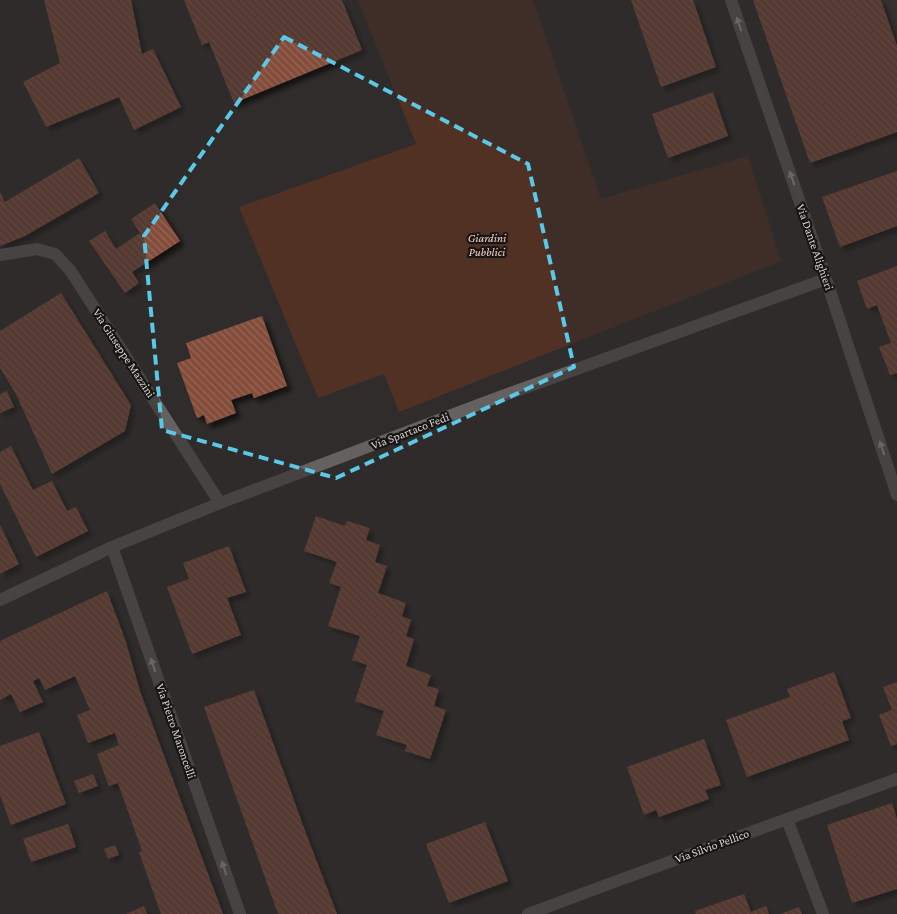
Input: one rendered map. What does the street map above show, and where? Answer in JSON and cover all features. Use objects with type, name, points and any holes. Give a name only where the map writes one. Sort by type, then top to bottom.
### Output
[{"type":"street","name":"Via Dante Alighieri","points":[[730,0],[826,279],[897,495]]},
{"type":"street","name":"Via Giuseppe Mazzini","points":[[0,255],[37,249],[55,254],[70,270],[220,502]]},
{"type":"street","name":"Via Spartaco Fedi","points":[[0,600],[112,547],[220,502],[483,403],[826,279]]},
{"type":"street","name":"Via Pietro Maroncelli","points":[[112,547],[240,914]]},
{"type":"street","name":"Via Silvio Pellico","points":[[528,914],[897,779]]},
{"type":"street","points":[[787,819],[823,914]]},
{"type":"highlighted area","points":[[284,37],[528,164],[574,367],[336,478],[162,430],[144,236]]},
{"type":"shaded area","points":[[883,0],[897,0],[897,41]]},
{"type":"green space","name":"Giardini Pubblici","points":[[358,0],[533,0],[601,199],[748,156],[781,261],[399,412],[384,374],[318,398],[239,207],[416,144]]},
{"type":"building","points":[[44,0],[131,0],[142,54],[153,49],[181,107],[134,130],[119,97],[46,127],[23,82],[60,63]]},
{"type":"building","points":[[184,0],[342,0],[362,50],[234,103],[209,42],[202,45]]},
{"type":"building","points":[[631,0],[693,0],[716,67],[661,87]]},
{"type":"building","points":[[753,0],[881,0],[897,46],[897,132],[810,163]]},
{"type":"building","points":[[713,92],[728,136],[668,158],[652,114]]},
{"type":"building","points":[[79,158],[99,193],[25,236],[0,246],[0,192],[5,202]]},
{"type":"building","points":[[897,171],[897,226],[840,247],[822,197]]},
{"type":"building","points":[[155,203],[180,241],[132,272],[139,283],[125,293],[89,241],[105,231],[116,249],[140,233],[131,219]]},
{"type":"building","points":[[897,266],[897,373],[890,375],[879,347],[891,343],[877,305],[867,309],[857,281]]},
{"type":"building","points":[[61,293],[131,405],[125,431],[52,474],[16,394],[0,368],[0,331]]},
{"type":"building","points":[[262,316],[287,386],[254,398],[252,393],[231,400],[236,413],[207,424],[204,415],[197,418],[177,363],[191,358],[186,343]]},
{"type":"building","points":[[7,391],[14,407],[0,413],[0,394]]},
{"type":"building","points":[[11,446],[33,490],[52,481],[67,511],[76,507],[88,531],[36,557],[0,484],[0,452]]},
{"type":"building","points":[[316,516],[345,526],[347,521],[370,528],[366,540],[380,545],[375,562],[387,566],[378,593],[406,603],[402,616],[411,620],[406,636],[414,639],[406,666],[431,675],[427,686],[439,689],[434,706],[446,710],[430,759],[405,751],[407,745],[376,735],[384,711],[355,701],[367,665],[352,660],[360,636],[328,626],[341,587],[329,583],[337,562],[304,551]]},
{"type":"building","points":[[0,525],[19,564],[0,574]]},
{"type":"building","points":[[229,546],[246,592],[227,598],[241,635],[192,654],[167,587],[189,579],[183,563]]},
{"type":"building","points":[[107,591],[126,642],[140,691],[223,914],[161,914],[139,852],[142,851],[118,783],[109,786],[97,754],[119,745],[115,733],[88,743],[77,715],[90,710],[75,676],[45,690],[39,678],[33,681],[43,702],[20,712],[11,694],[0,700],[0,641]]},
{"type":"building","points":[[834,672],[851,718],[842,721],[849,740],[747,777],[726,720],[790,697],[787,689]]},
{"type":"building","points":[[897,682],[897,744],[891,746],[879,715],[892,710],[883,687]]},
{"type":"building","points":[[254,690],[337,914],[278,914],[204,707]]},
{"type":"building","points":[[39,732],[66,804],[11,825],[0,795],[0,746]]},
{"type":"building","points":[[704,739],[721,785],[705,790],[709,799],[659,817],[656,810],[644,815],[627,767]]},
{"type":"building","points":[[93,774],[98,786],[79,793],[74,781]]},
{"type":"building","points":[[892,803],[897,819],[897,889],[852,903],[827,825]]},
{"type":"building","points":[[485,822],[508,881],[449,903],[426,844]]},
{"type":"building","points":[[68,824],[76,847],[31,862],[23,839]]},
{"type":"building","points":[[115,845],[119,855],[108,859],[104,849]]},
{"type":"building","points":[[744,894],[751,912],[766,906],[769,914],[696,914],[695,911]]},
{"type":"building","points":[[144,906],[147,914],[126,914]]},
{"type":"building","points":[[799,907],[802,914],[780,914]]}]
